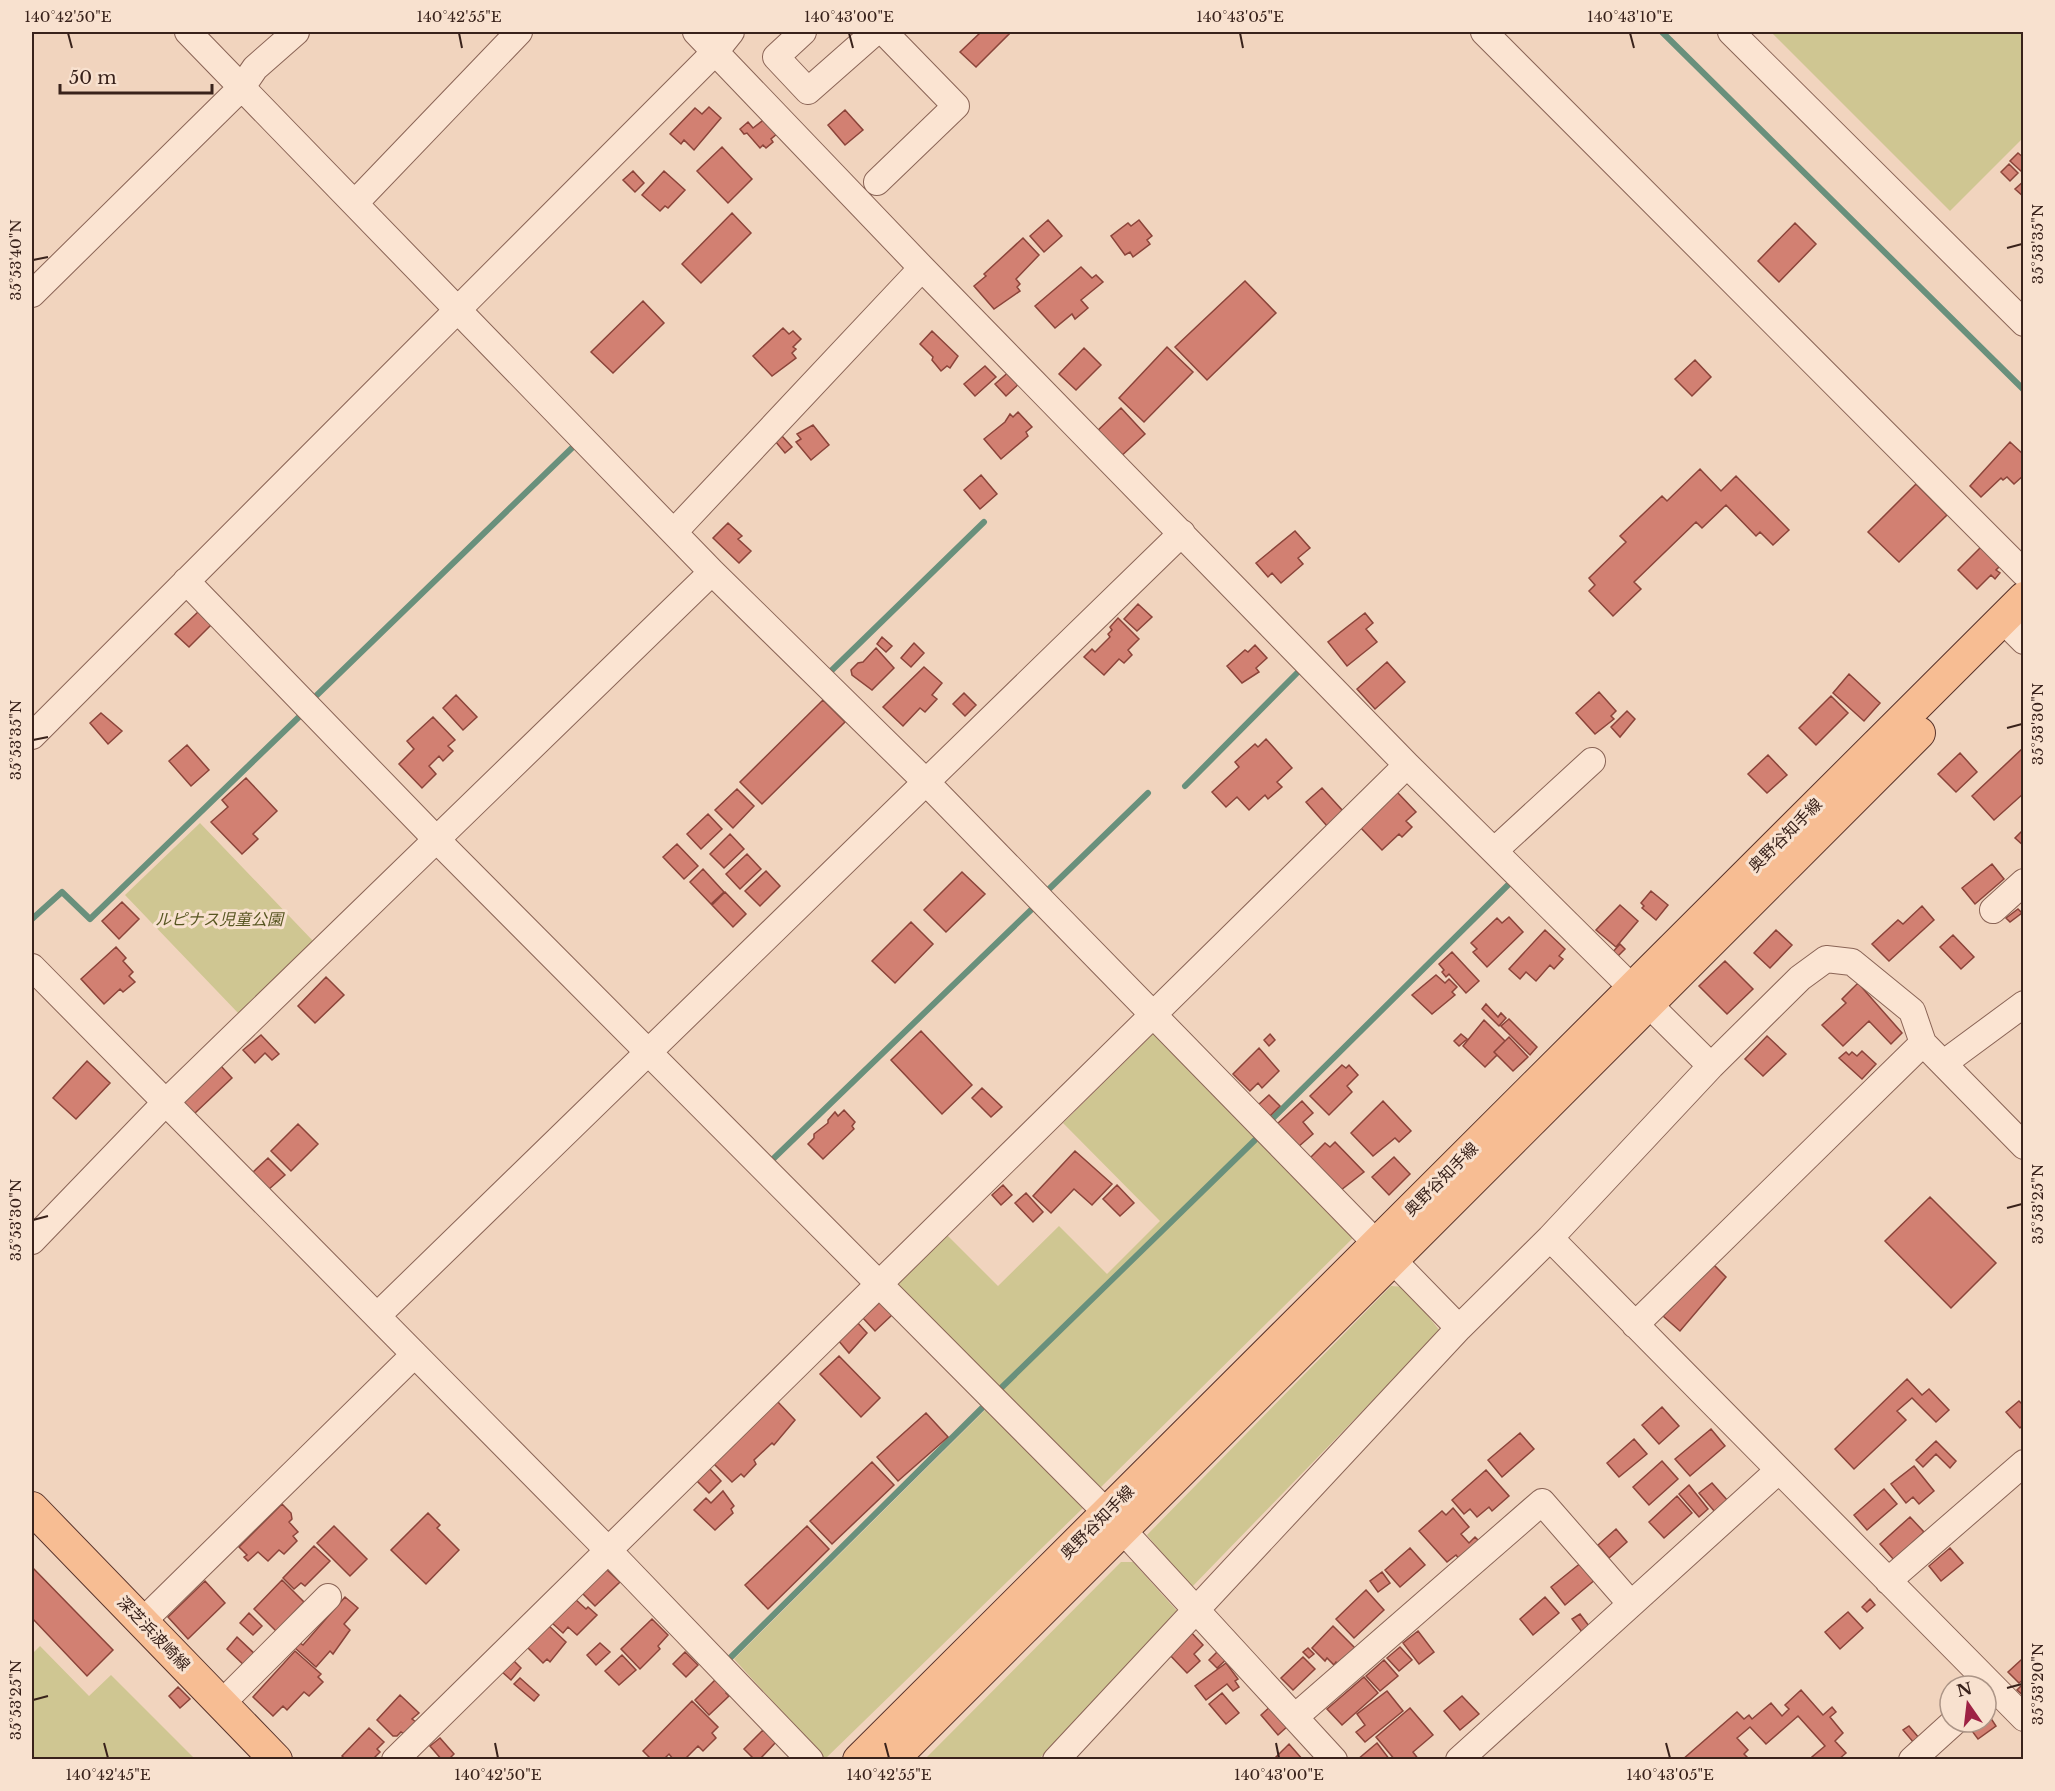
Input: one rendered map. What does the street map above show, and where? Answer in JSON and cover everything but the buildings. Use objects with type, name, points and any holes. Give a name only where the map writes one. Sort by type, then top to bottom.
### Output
[{"type":"main road","name":"奥野谷知手線","points":[[859,1760],[1114,1521],[1641,995],[2018,624]]},
{"type":"main road","name":"深芝浜波崎線","points":[[32,1508],[276,1760]]},
{"type":"main road","name":"奥野谷知手線","points":[[892,1760],[1114,1521]]},
{"type":"street","points":[[188,32],[712,572],[926,782],[1459,1328]]},
{"type":"street","points":[[32,294],[242,87],[255,68],[296,32]]},
{"type":"street","points":[[355,203],[519,32]]},
{"type":"street","points":[[696,32],[922,268],[1407,765],[1711,1066]]},
{"type":"street","points":[[32,736],[715,52],[731,32]]},
{"type":"street","points":[[803,32],[776,57],[808,91],[875,32]]},
{"type":"street","points":[[877,182],[956,106],[884,32]]},
{"type":"street","points":[[1484,32],[2024,573]]},
{"type":"street","points":[[1731,32],[2024,323]]},
{"type":"street","points":[[674,532],[922,268]]},
{"type":"street","points":[[376,1316],[1182,533]]},
{"type":"street","points":[[32,1241],[166,1102],[712,572]]},
{"type":"street","points":[[186,581],[437,840],[1114,1521],[1334,1760]]},
{"type":"street","points":[[1494,851],[1592,761]]},
{"type":"street","points":[[395,1760],[607,1549],[1153,1017],[1407,765]]},
{"type":"street","points":[[1993,910],[2024,882]]},
{"type":"street","points":[[1056,1760],[1459,1328],[1550,1238],[1711,1066],[1800,978],[1826,960],[1852,962],[1912,1011],[1923,1043],[2024,1146]]},
{"type":"street","points":[[32,967],[607,1549],[810,1760]]},
{"type":"street","points":[[1944,1063],[2024,1004]]},
{"type":"street","points":[[1635,1325],[1923,1043]]},
{"type":"street","points":[[1550,1238],[1888,1581],[1973,1674]]},
{"type":"street","points":[[143,1621],[414,1355]]},
{"type":"street","points":[[1888,1581],[2024,1464]]},
{"type":"street","points":[[1459,1760],[1778,1471]]},
{"type":"street","points":[[1295,1717],[1542,1502],[1631,1604]]},
{"type":"street","points":[[222,1703],[328,1597]]},
{"type":"street","points":[[1998,1698],[2024,1718]]},
{"type":"street","points":[[1912,1760],[1941,1734]]},
{"type":"green space","points":[[1771,32],[2023,32],[2023,138],[1950,211]]},
{"type":"green space","name":"ルピナス児童公園","points":[[200,823],[314,942],[239,1014],[125,895]]},
{"type":"green space","points":[[1155,1032],[1357,1234],[1098,1490],[894,1285],[946,1234],[998,1286],[1059,1226],[1107,1274],[1160,1221],[1063,1123]]},
{"type":"green space","points":[[1391,1286],[1405,1287],[1440,1331],[1191,1588],[1147,1535]]},
{"type":"green space","points":[[988,1407],[1083,1508],[825,1759],[734,1659]]},
{"type":"green space","points":[[1121,1562],[1133,1562],[1178,1612],[1039,1759],[924,1760]]},
{"type":"green space","points":[[40,1646],[89,1696],[111,1675],[195,1759],[32,1759],[32,1654]]},
{"type":"waterway","points":[[1662,32],[2024,390]]},
{"type":"waterway","points":[[317,695],[576,444]]},
{"type":"waterway","points":[[831,671],[984,522]]},
{"type":"waterway","points":[[1185,786],[1301,669]]},
{"type":"waterway","points":[[32,919],[62,892],[90,919],[301,715]]},
{"type":"waterway","points":[[1047,891],[1148,793]]},
{"type":"waterway","points":[[1270,1121],[1512,881]]},
{"type":"waterway","points":[[772,1160],[1033,908]]},
{"type":"waterway","points":[[998,1391],[1255,1140]]},
{"type":"waterway","points":[[728,1660],[982,1408]]}]
